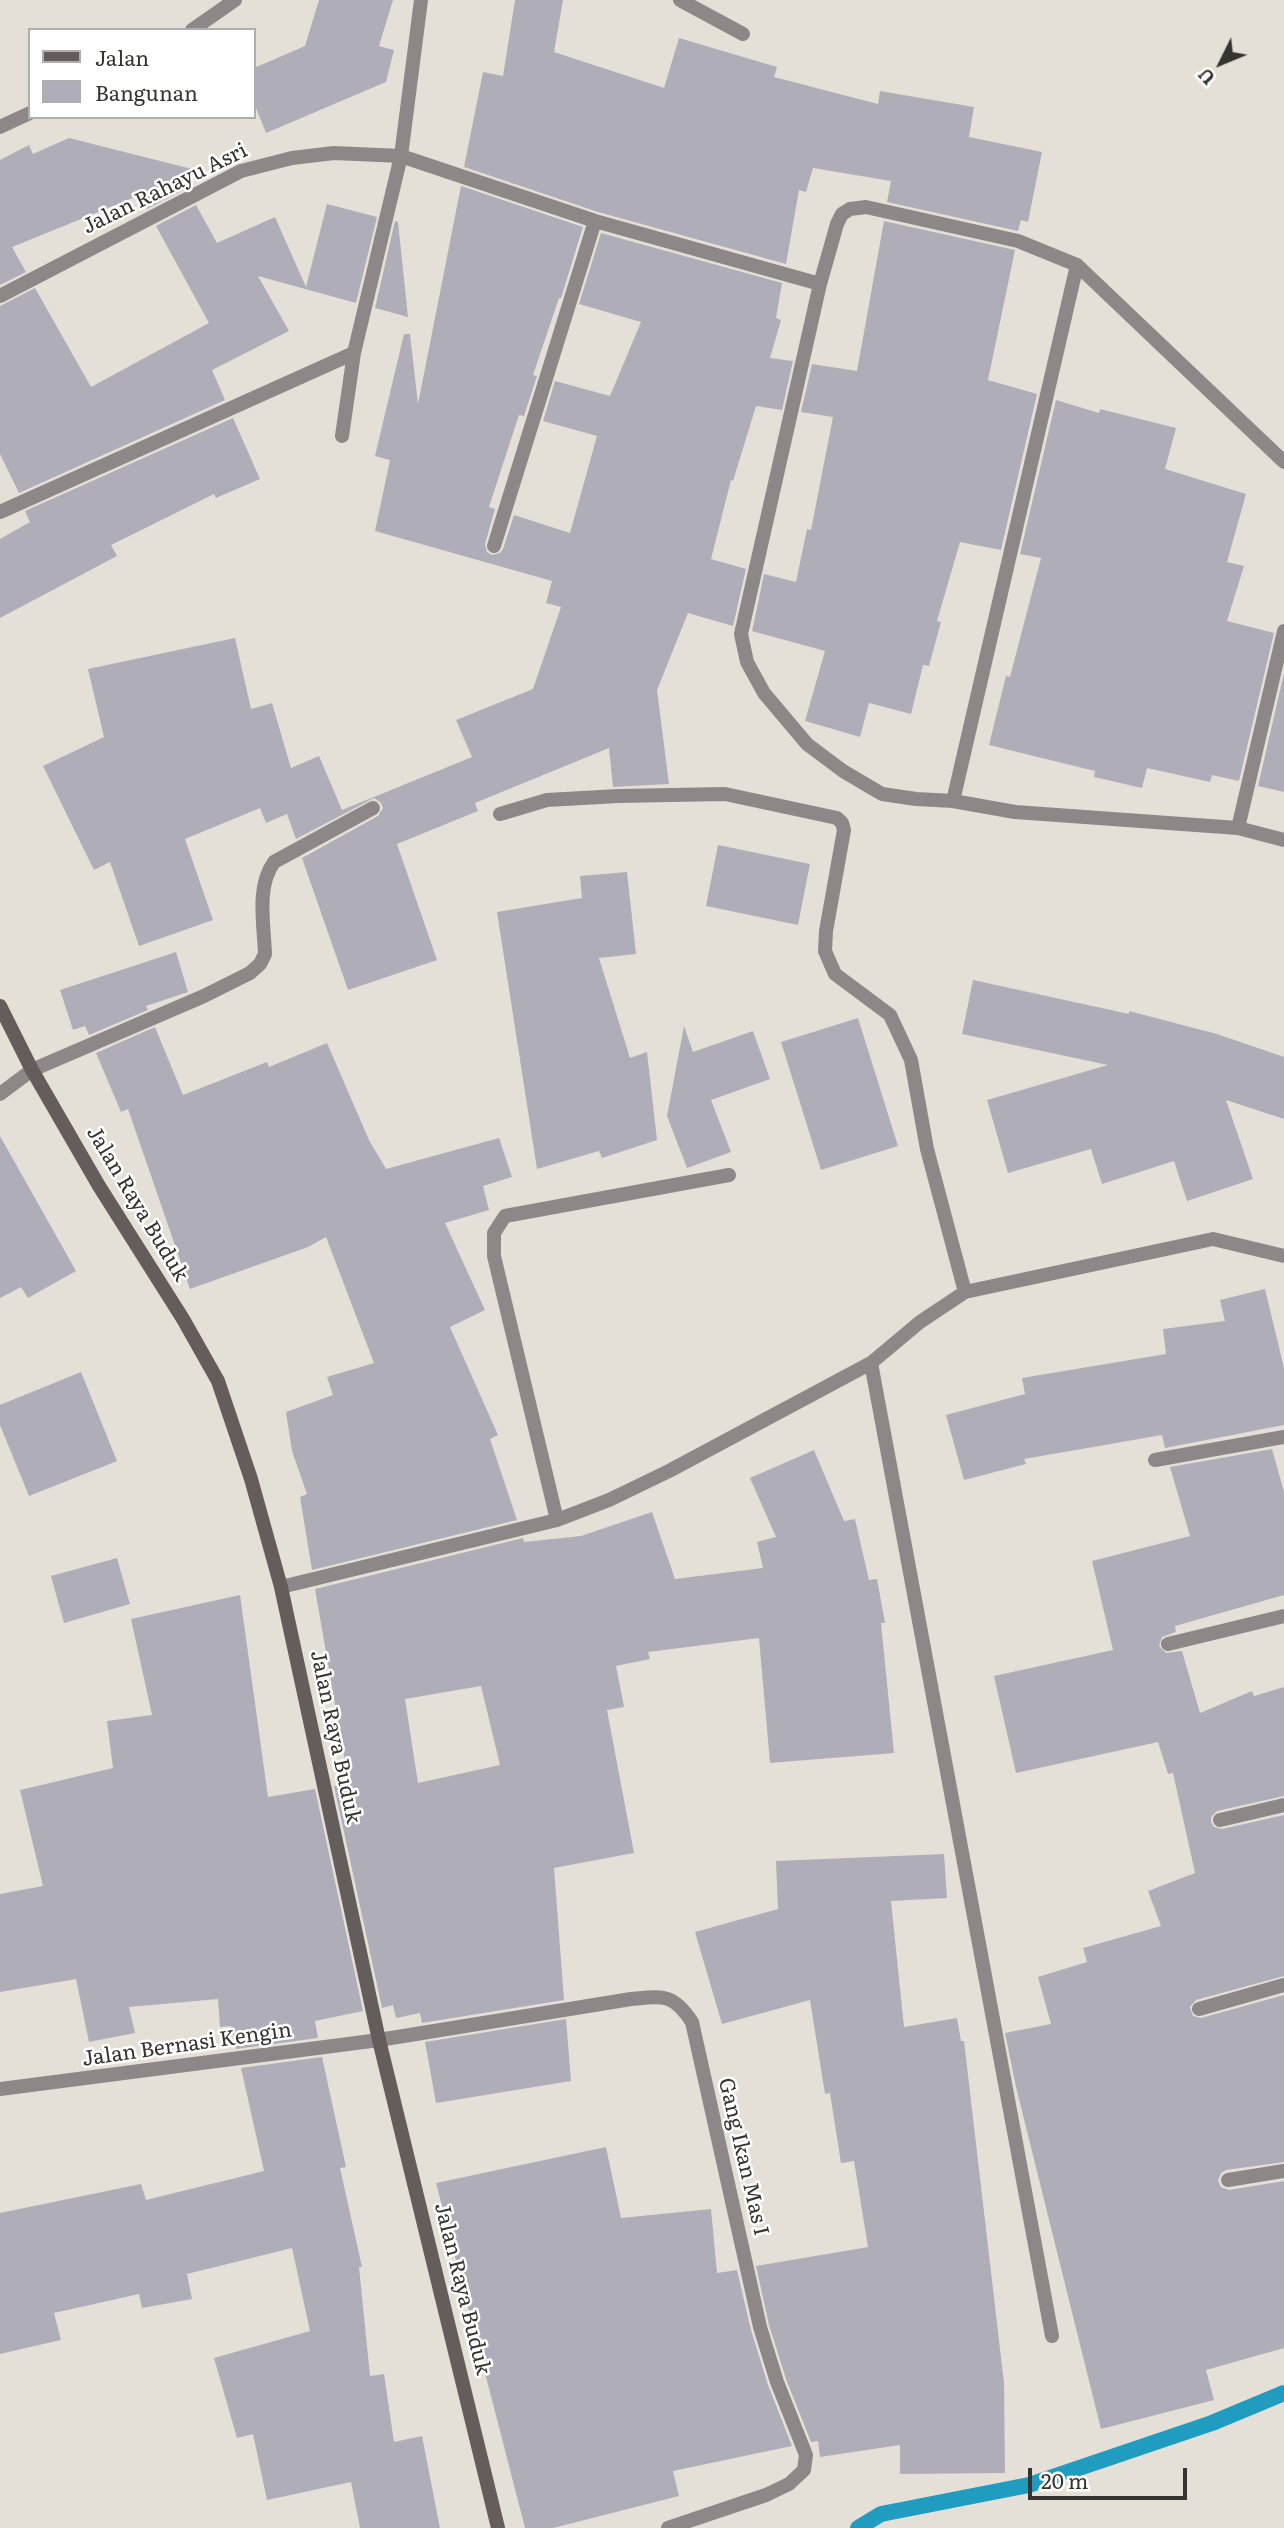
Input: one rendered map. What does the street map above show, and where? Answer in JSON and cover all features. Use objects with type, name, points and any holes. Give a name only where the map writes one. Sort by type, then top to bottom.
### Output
[{"type":"street","points":[[195,28],[234,0]]},
{"type":"street","points":[[342,436],[354,353],[401,156],[421,0]]},
{"type":"street","points":[[680,0],[743,34]]},
{"type":"street","points":[[0,127],[28,114]]},
{"type":"street","name":"Jalan Rahayu Asri","points":[[0,296],[241,171],[292,158],[334,153],[401,156],[595,221],[820,284]]},
{"type":"street","points":[[1284,461],[1077,265],[1018,241],[857,207],[842,214],[837,224],[820,284],[741,634],[747,662],[764,693],[807,744],[882,794],[953,801],[1016,812],[1238,828],[1284,840]]},
{"type":"street","points":[[494,546],[595,221]]},
{"type":"street","points":[[953,801],[1077,265]]},
{"type":"street","points":[[0,512],[354,353]]},
{"type":"street","points":[[1238,828],[1284,631]]},
{"type":"street","points":[[500,814],[548,800],[725,794],[837,818],[844,830],[826,931],[825,951],[835,974],[890,1014],[911,1060],[927,1149],[965,1292]]},
{"type":"street","points":[[0,1094],[33,1070],[204,996],[250,973],[260,964],[265,954],[265,873],[274,862],[373,808]]},
{"type":"street","name":"Jalan Raya Buduk","points":[[0,1006],[99,1186],[183,1319],[218,1381],[251,1479],[281,1587],[379,2040],[498,2528]]},
{"type":"street","points":[[556,1520],[494,1256],[494,1233],[505,1216],[729,1175]]},
{"type":"street","points":[[281,1587],[556,1520],[609,1500],[669,1471],[871,1363],[920,1322],[965,1292],[1213,1239],[1284,1256]]},
{"type":"street","points":[[871,1363],[1052,2336]]},
{"type":"street","points":[[1155,1461],[1284,1437]]},
{"type":"street","points":[[1168,1644],[1284,1616]]},
{"type":"street","points":[[1220,1820],[1284,1805]]},
{"type":"street","points":[[1199,2009],[1284,1985]]},
{"type":"street","name":"Gang Ikan Mas I","points":[[379,2040],[654,1997],[668,1998],[680,2004],[692,2021],[760,2327],[777,2382],[806,2455],[804,2470],[789,2484],[766,2495],[668,2528]]},
{"type":"street","name":"Jalan Bernasi Kengin","points":[[0,2089],[379,2040]]},
{"type":"street","points":[[1228,2180],[1284,2171]]},
{"type":"building","points":[[319,0],[393,0],[379,46],[394,50],[386,82],[266,133],[256,108],[256,67],[305,46]]},
{"type":"building","points":[[515,0],[563,0],[554,52],[664,88],[679,38],[777,67],[774,77],[878,104],[880,91],[974,107],[969,137],[1042,152],[1028,222],[1021,220],[1018,231],[887,202],[891,181],[813,168],[806,192],[799,190],[786,264],[598,212],[464,167],[483,72],[503,76]]},
{"type":"building","points":[[69,138],[200,171],[182,178],[187,188],[147,209],[140,195],[12,247],[26,272],[0,285],[0,160],[29,145],[33,154]]},
{"type":"building","points":[[461,186],[583,227],[533,375],[537,376],[524,416],[519,415],[489,507],[495,509],[485,544],[487,552],[492,555],[503,549],[514,515],[570,533],[597,436],[543,421],[555,381],[610,396],[641,322],[579,304],[601,233],[782,283],[776,318],[781,320],[770,358],[793,361],[782,410],[756,406],[733,481],[731,480],[711,559],[746,569],[733,626],[688,613],[657,690],[669,784],[613,787],[609,748],[475,803],[478,811],[397,844],[437,960],[348,990],[302,858],[378,816],[383,808],[374,798],[296,839],[287,814],[266,823],[260,808],[185,839],[213,920],[139,946],[110,862],[94,870],[43,766],[104,737],[88,669],[235,638],[251,709],[272,703],[291,768],[319,756],[342,810],[472,757],[456,720],[533,689],[561,607],[546,603],[552,581],[375,531],[390,460],[375,456],[404,334],[410,334],[418,404]]},
{"type":"building","points":[[327,204],[377,217],[356,303],[258,276],[289,331],[212,370],[225,400],[19,493],[0,454],[0,306],[35,288],[91,387],[209,323],[156,226],[196,205],[217,243],[275,217],[306,287]]},
{"type":"building","points":[[395,221],[398,222],[408,317],[375,308]]},
{"type":"building","points":[[884,221],[1015,250],[988,380],[1037,394],[1001,550],[960,542],[937,621],[941,622],[929,666],[923,665],[911,714],[869,703],[860,737],[805,721],[825,651],[752,631],[764,574],[796,582],[807,529],[811,530],[833,417],[801,412],[812,364],[857,371]]},
{"type":"building","points":[[1056,400],[1099,413],[1100,409],[1176,428],[1165,469],[1246,494],[1227,562],[1244,566],[1227,621],[1274,633],[1239,781],[1212,775],[1210,782],[1147,768],[1142,788],[1094,777],[1095,771],[989,745],[1006,676],[1010,677],[1041,558],[1020,554]]},
{"type":"building","points":[[233,418],[260,479],[216,498],[214,494],[111,545],[117,556],[0,618],[0,539],[30,522],[25,511]]},
{"type":"building","points":[[1284,673],[1284,792],[1258,786]]},
{"type":"building","points":[[718,845],[810,864],[798,925],[706,906]]},
{"type":"building","points":[[627,872],[636,954],[599,958],[630,1058],[647,1052],[657,1140],[602,1158],[599,1151],[537,1169],[497,912],[582,898],[580,876]]},
{"type":"building","points":[[176,952],[188,992],[146,1006],[148,1010],[89,1035],[85,1026],[73,1030],[60,990]]},
{"type":"building","points":[[973,980],[1129,1014],[1129,1011],[1217,1034],[1284,1057],[1284,1119],[1226,1100],[1253,1179],[1187,1201],[1174,1161],[1102,1184],[1091,1149],[1008,1173],[987,1100],[1108,1065],[962,1034]]},
{"type":"building","points":[[858,1018],[898,1146],[821,1170],[781,1042]]},
{"type":"building","points":[[684,1026],[693,1052],[753,1031],[770,1079],[711,1100],[731,1152],[687,1168],[667,1116]]},
{"type":"building","points":[[155,1027],[183,1095],[267,1062],[269,1067],[327,1043],[369,1140],[386,1169],[499,1138],[512,1177],[483,1186],[489,1210],[445,1223],[485,1310],[450,1327],[498,1435],[490,1439],[517,1520],[312,1570],[300,1497],[307,1494],[292,1451],[286,1412],[333,1395],[327,1377],[374,1363],[326,1237],[308,1247],[190,1289],[128,1109],[121,1112],[96,1053]]},
{"type":"building","points":[[0,1136],[76,1271],[28,1298],[21,1287],[0,1298]]},
{"type":"building","points":[[1265,1289],[1284,1368],[1284,1425],[1165,1448],[1162,1435],[1024,1459],[1026,1464],[964,1480],[946,1415],[1025,1394],[1022,1378],[1166,1354],[1163,1329],[1225,1321],[1220,1300]]},
{"type":"building","points":[[81,1372],[117,1461],[29,1496],[0,1425],[0,1405]]},
{"type":"building","points":[[1272,1449],[1284,1492],[1284,1595],[1175,1626],[1176,1632],[1162,1637],[1159,1646],[1166,1653],[1182,1651],[1200,1713],[1252,1691],[1254,1696],[1284,1687],[1284,1796],[1217,1811],[1211,1817],[1211,1822],[1214,1827],[1222,1829],[1284,1815],[1284,1976],[1196,2000],[1190,2007],[1193,2016],[1201,2018],[1284,1995],[1284,2162],[1226,2170],[1221,2173],[1218,2181],[1221,2187],[1229,2190],[1284,2181],[1284,2348],[1206,2370],[1214,2400],[1101,2429],[1005,2033],[1051,2024],[1038,1977],[1087,1962],[1083,1948],[1161,1926],[1148,1891],[1195,1873],[1173,1773],[1168,1774],[1158,1742],[1016,1773],[994,1676],[1113,1650],[1092,1561],[1190,1536],[1170,1467]]},
{"type":"building","points":[[814,1450],[844,1521],[855,1519],[869,1580],[877,1579],[885,1623],[881,1623],[894,1753],[770,1763],[759,1638],[648,1652],[650,1659],[616,1666],[624,1707],[607,1710],[634,1853],[554,1868],[564,2000],[422,2023],[420,2013],[396,2018],[393,2005],[382,2008],[334,1786],[349,1784],[315,1589],[523,1538],[524,1542],[581,1536],[652,1512],[675,1579],[763,1568],[757,1542],[776,1537],[750,1478]],"holes":[[[481,1686],[500,1765],[418,1783],[405,1699]]]},
{"type":"building","points":[[117,1558],[130,1604],[64,1623],[51,1576]]},
{"type":"building","points":[[240,1595],[268,1797],[315,1789],[363,2011],[315,2021],[318,2038],[236,2049],[231,2026],[220,2027],[218,1999],[129,2007],[135,2033],[89,2042],[76,1979],[0,1992],[0,1894],[43,1886],[20,1790],[113,1768],[107,1721],[152,1715],[131,1619]]},
{"type":"building","points":[[944,1854],[947,1898],[891,1901],[904,2027],[957,2018],[961,2041],[964,2041],[1004,2383],[1005,2473],[900,2474],[900,2445],[820,2457],[818,2441],[811,2442],[786,2379],[769,2325],[756,2266],[868,2247],[854,2161],[841,2163],[830,2093],[825,2094],[810,2000],[722,2024],[695,1932],[778,1909],[776,1861]]},
{"type":"building","points":[[566,2019],[571,2081],[436,2103],[425,2042]]},
{"type":"building","points":[[322,2057],[346,2167],[340,2168],[362,2267],[359,2267],[370,2376],[384,2374],[394,2442],[422,2436],[440,2528],[360,2528],[351,2482],[267,2500],[253,2434],[237,2438],[214,2358],[310,2331],[292,2248],[187,2274],[192,2299],[142,2308],[139,2294],[54,2313],[61,2340],[0,2354],[0,2213],[141,2184],[146,2200],[264,2171],[241,2068]]},
{"type":"building","points":[[606,2147],[621,2218],[711,2209],[717,2273],[737,2270],[768,2385],[792,2446],[673,2471],[679,2496],[553,2528],[525,2528],[436,2183]]},
{"type":"waterway","points":[[858,2528],[881,2514],[1029,2485],[1212,2423],[1284,2393]]}]
